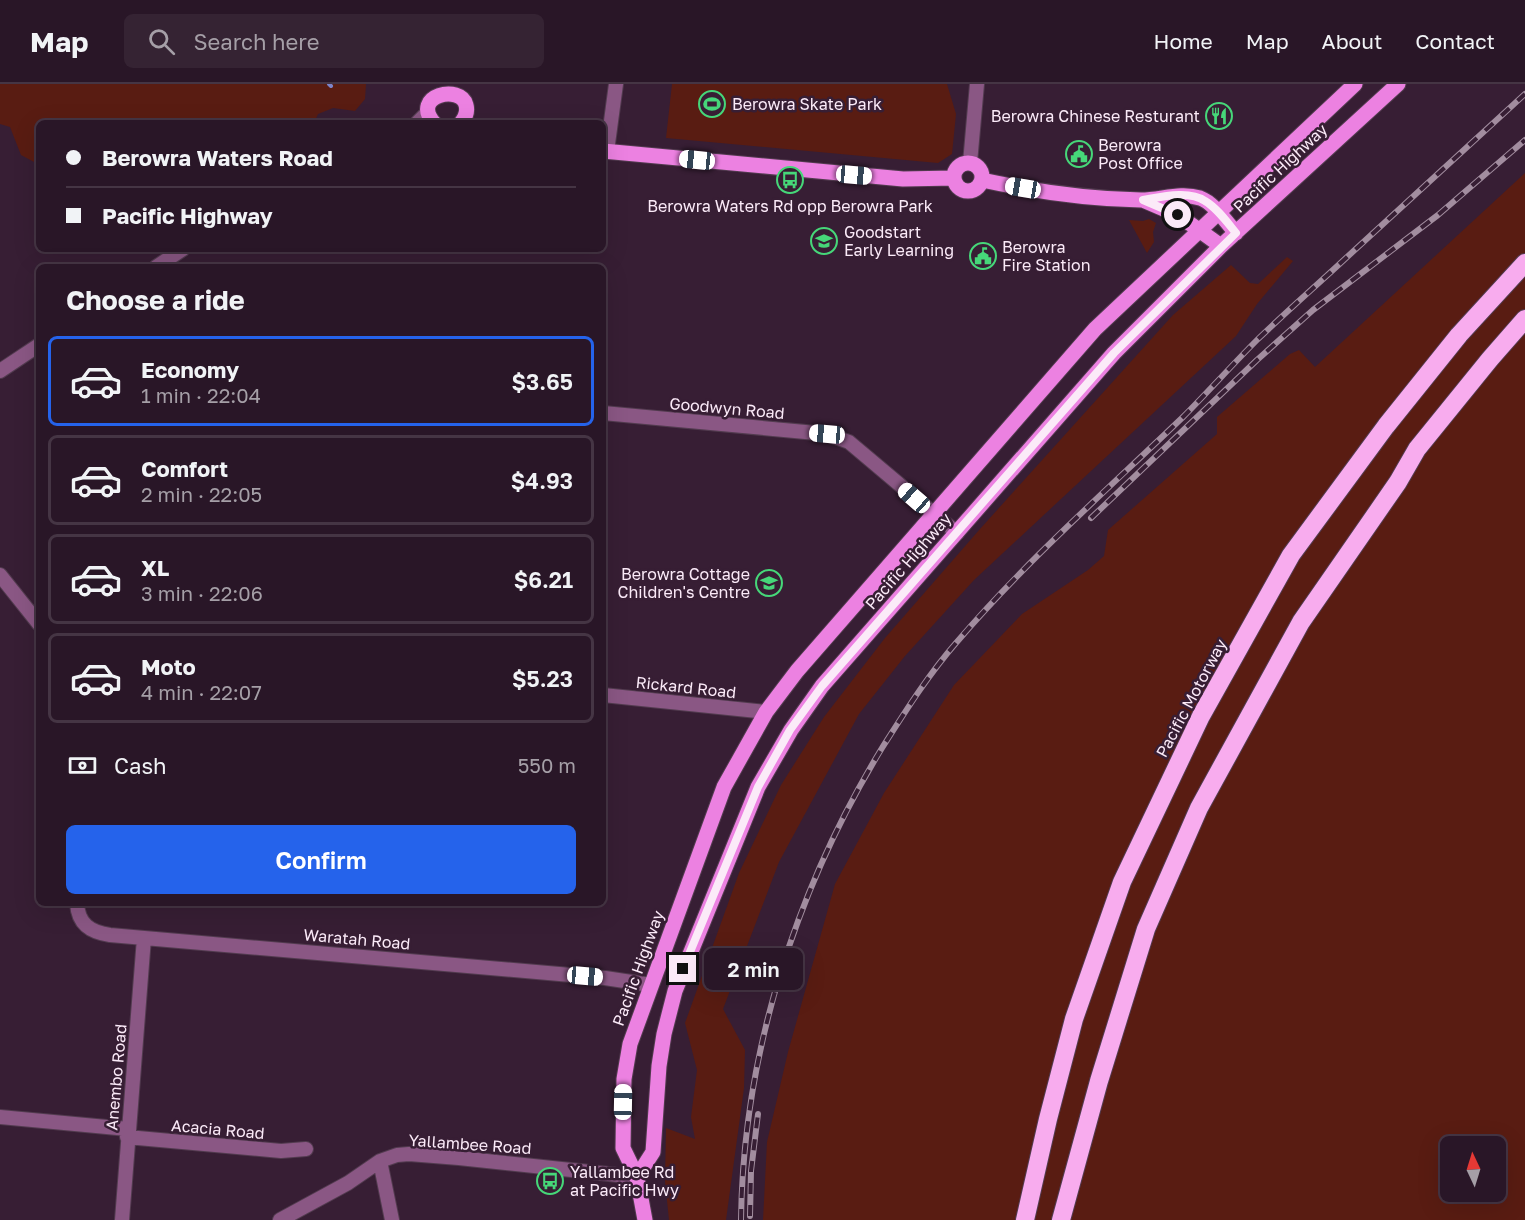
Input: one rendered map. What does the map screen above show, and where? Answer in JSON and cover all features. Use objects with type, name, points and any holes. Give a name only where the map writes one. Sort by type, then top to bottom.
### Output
[{"type":"highway","name":"Pacific Motorway","points":[[1025,1220],[1074,1019],[1122,882],[1201,716],[1291,555],[1386,426],[1459,335],[1525,263]]},
{"type":"highway","points":[[1061,1220],[1099,1081],[1146,930],[1199,808],[1301,622],[1398,482],[1417,449],[1525,319]]},
{"type":"main road","name":"Pacific Highway","points":[[645,1220],[638,1177],[623,1148],[624,1079],[630,1044],[724,787],[766,712],[797,670],[1095,329],[1355,84]]},
{"type":"main road","name":"Pacific Highway","points":[[638,1177],[653,1152],[659,1066],[671,1001],[758,787],[790,730],[822,686],[1114,353],[1221,246],[1398,84]]},
{"type":"main road","points":[[426,119],[430,99],[440,87],[462,96],[467,107],[467,120]]},
{"type":"main road","points":[[606,151],[903,179],[954,178]]},
{"type":"main road","points":[[970,163],[981,171],[982,180],[977,188],[969,191],[960,189],[954,178],[958,167],[970,163]]},
{"type":"main road","points":[[982,180],[1051,192],[1143,200],[1166,196],[1199,198],[1206,201],[1236,233]]},
{"type":"main road","points":[[1143,200],[1178,215],[1221,246]]},
{"type":"street","points":[[606,145],[616,84]]},
{"type":"street","points":[[970,163],[977,84]]},
{"type":"street","points":[[160,264],[178,252]]},
{"type":"street","points":[[0,371],[36,347]]},
{"type":"street","name":"Goodwyn Road","points":[[606,412],[827,434],[849,442],[957,533]]},
{"type":"street","points":[[0,575],[36,620]]},
{"type":"street","name":"Rickard Road","points":[[606,695],[766,712]]},
{"type":"street","name":"Waratah Road","points":[[78,906],[83,923],[90,930],[110,935],[605,978],[651,985]]},
{"type":"street","name":"Anembo Road","points":[[122,1220],[144,938]]},
{"type":"street","name":"Acacia Road","points":[[0,1117],[281,1151],[306,1149]]},
{"type":"street","name":"Yallambee Road","points":[[280,1220],[348,1183],[380,1161],[409,1154],[638,1177]]},
{"type":"street","points":[[380,1161],[392,1220]]},
{"type":"shaded area","points":[[0,84],[366,84],[365,99],[355,111],[333,108],[318,114],[315,120],[36,120],[36,163],[21,155],[10,127],[0,124]]},
{"type":"shaded area","points":[[672,84],[947,84],[956,114],[952,154],[938,163],[666,138]]},
{"type":"shaded area","points":[[1525,173],[1525,1220],[763,1220],[767,1142],[788,1052],[835,884],[884,793],[954,685],[1022,614],[1088,570],[1104,556],[1108,530],[1217,434],[1217,417],[1290,354],[1299,350],[1315,367]]},
{"type":"shaded area","points":[[1149,219],[1156,223],[1153,232],[1154,242],[1147,253],[1129,220]]},
{"type":"shaded area","points":[[1287,257],[1293,261],[1257,304],[1236,336],[974,580],[905,656],[859,714],[779,862],[723,1009],[745,1050],[744,1088],[726,1220],[669,1220],[665,1181],[666,1128],[695,1139],[691,1117],[697,1070],[685,1023],[739,873],[781,785],[824,717],[885,638],[1173,315],[1231,265],[1250,283],[1258,284]]},
{"type":"railway","points":[[741,1220],[744,1158],[752,1096],[764,1035],[780,975],[800,916],[851,802],[917,694],[982,613],[1038,555],[1183,417],[1268,330],[1525,94]]},
{"type":"railway","points":[[1091,518],[1257,360],[1313,310],[1438,215],[1525,140]]},
{"type":"railway","points":[[750,1216],[751,1171],[758,1114]]},
{"type":"place","name":"Berowra Skate Park","points":[[712,104]]},
{"type":"place","name":"Berowra Chinese Resturant","points":[[1219,116]]},
{"type":"place","name":"Berowra Post Office","points":[[1079,154]]},
{"type":"place","name":"Berowra Waters Rd opp Berowra Park","points":[[790,180]]},
{"type":"place","name":"Goodstart Early Learning","points":[[824,241]]},
{"type":"place","name":"Berowra Fire Station","points":[[983,256]]},
{"type":"place","name":"Berowra Cottage Children's Centre","points":[[769,583]]},
{"type":"place","name":"Yallambee Rd at Pacific Hwy","points":[[550,1181]]},
{"type":"route","points":[[683,969],[758,787],[790,730],[822,686],[1114,353],[1236,233],[1206,201],[1199,198],[1166,196],[1143,200],[1178,215]]}]
